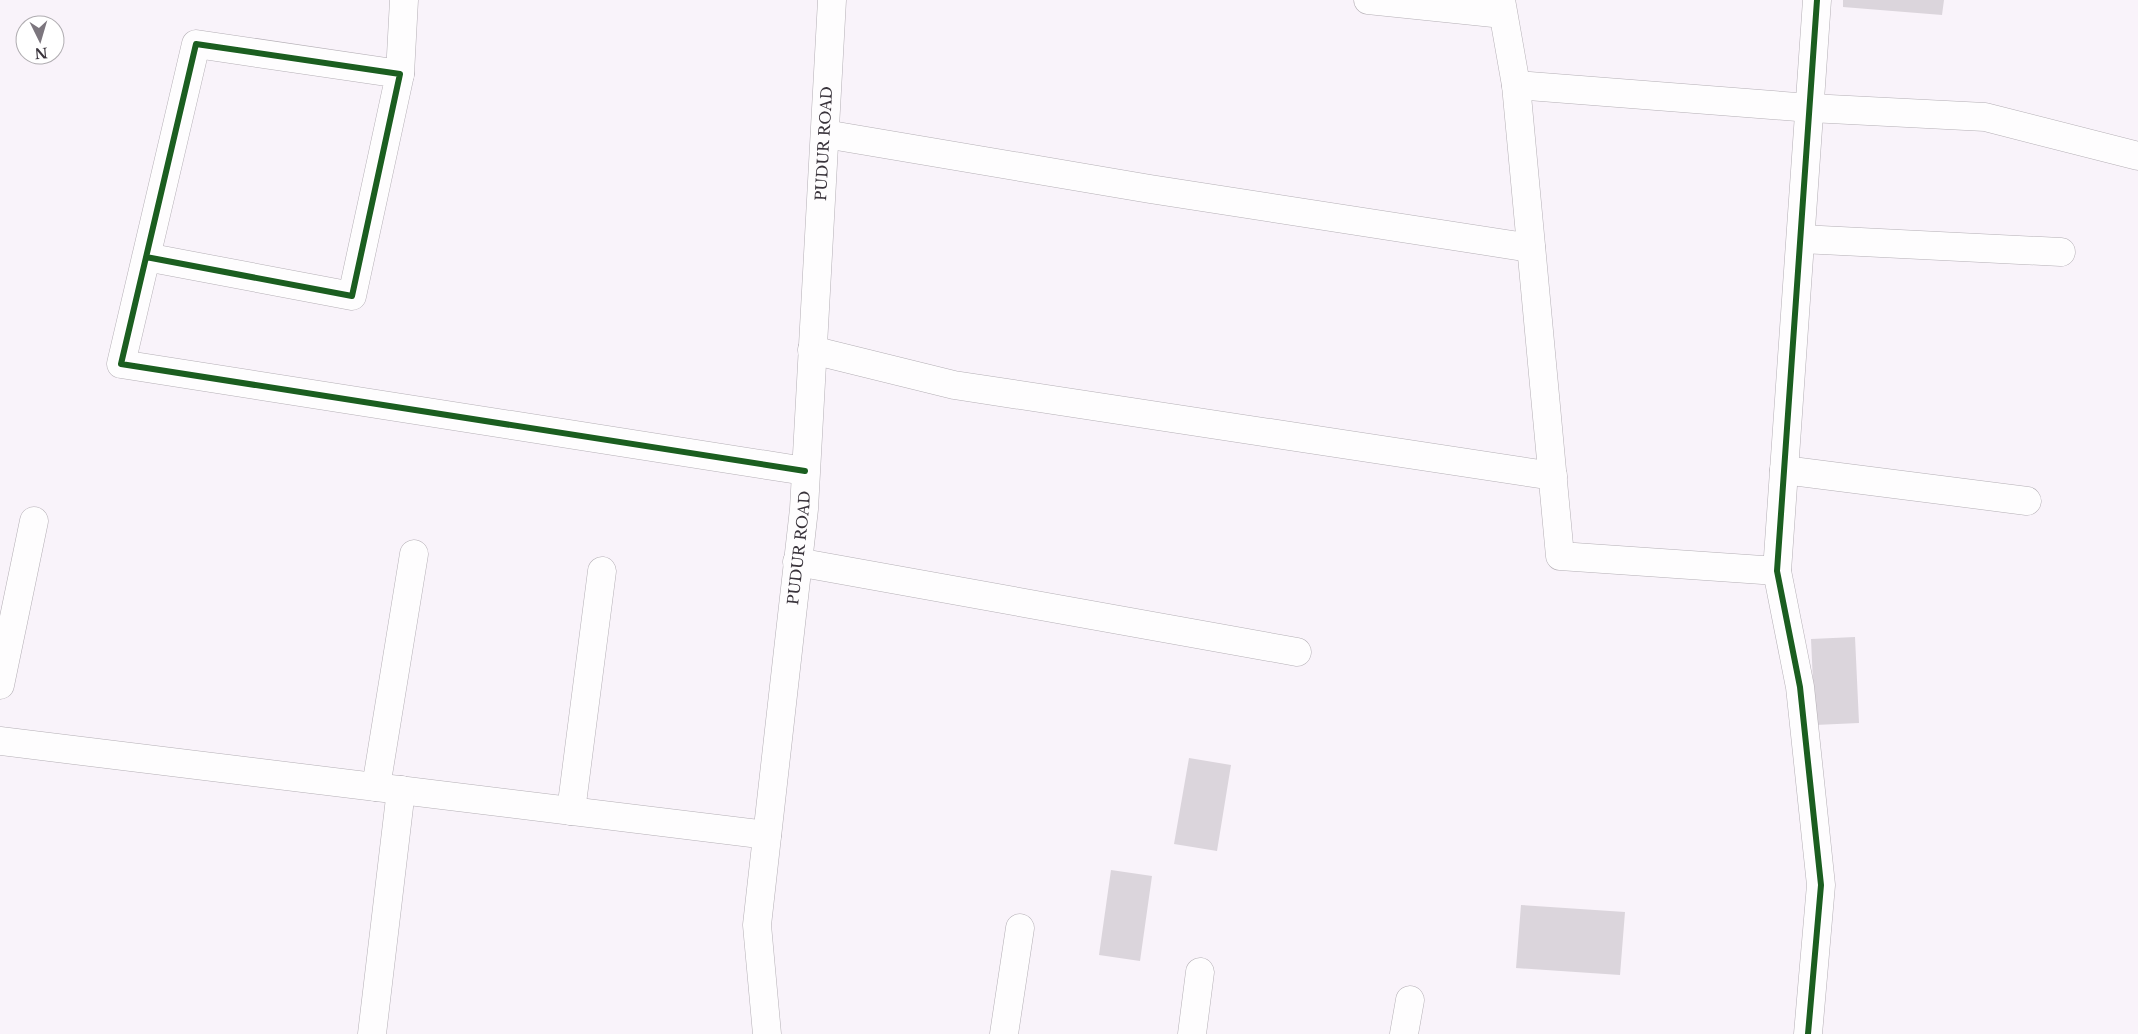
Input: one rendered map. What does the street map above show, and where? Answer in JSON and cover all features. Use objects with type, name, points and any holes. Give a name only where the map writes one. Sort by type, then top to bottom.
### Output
[{"type":"street","points":[[146,257],[352,296],[400,74],[404,0]]},
{"type":"street","name":"PUDUR ROAD","points":[[766,1034],[757,925],[804,509],[832,0]]},
{"type":"street","points":[[1368,0],[1502,7],[1516,85],[1560,556],[1777,571]]},
{"type":"street","points":[[1808,1034],[1821,885],[1800,687],[1777,571],[1817,0]]},
{"type":"street","points":[[400,74],[196,44],[121,364],[805,471]]},
{"type":"street","points":[[1516,85],[1810,108],[1985,116],[2138,156]]},
{"type":"street","points":[[825,134],[1150,190],[1531,248]]},
{"type":"street","points":[[1800,239],[2061,252]]},
{"type":"street","points":[[812,350],[954,385],[1553,476]]},
{"type":"street","points":[[1784,470],[2027,501]]},
{"type":"street","points":[[0,685],[34,521]]},
{"type":"street","points":[[372,1034],[388,788],[414,554]]},
{"type":"street","points":[[797,562],[1297,652]]},
{"type":"street","points":[[572,811],[602,571]]},
{"type":"street","points":[[0,741],[767,834]]},
{"type":"street","points":[[1004,1034],[1020,928]]},
{"type":"street","points":[[1192,1034],[1200,972]]},
{"type":"street","points":[[1404,1034],[1410,1000]]},
{"type":"building","points":[[1843,0],[1944,0],[1942,15],[1843,7]]},
{"type":"building","points":[[1855,637],[1859,723],[1815,725],[1811,639]]},
{"type":"building","points":[[1189,758],[1231,765],[1217,851],[1174,844]]},
{"type":"building","points":[[1111,870],[1152,876],[1140,961],[1099,955]]},
{"type":"building","points":[[1521,905],[1625,912],[1620,975],[1516,968]]},
{"type":"cycle path","points":[[1808,1034],[1821,885],[1800,687],[1777,571],[1817,0]]},
{"type":"cycle path","points":[[146,257],[352,296],[400,74],[196,44],[121,364],[805,471]]}]
